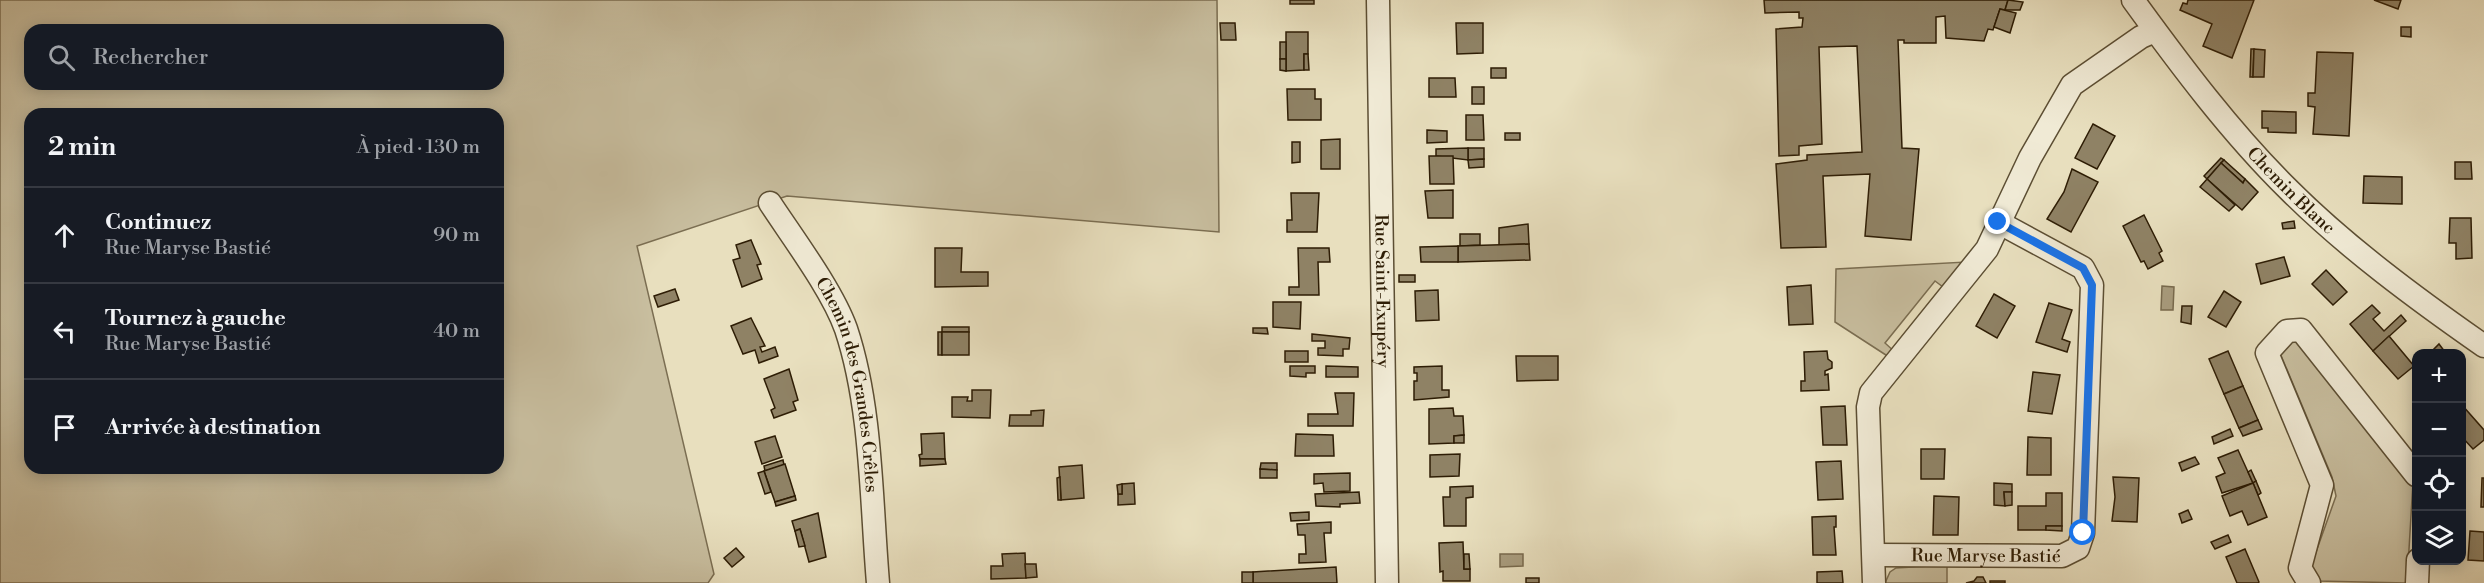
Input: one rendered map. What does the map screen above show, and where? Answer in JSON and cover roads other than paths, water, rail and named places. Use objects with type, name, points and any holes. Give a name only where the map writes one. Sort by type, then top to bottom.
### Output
[{"type":"street","name":"Rue Saint-Exupéry","points":[[1377,0],[1387,583]]},
{"type":"street","name":"Chemin Blanc","points":[[2133,0],[2155,31],[2249,148],[2290,192],[2409,293],[2484,346]]},
{"type":"street","points":[[1874,583],[1868,407],[1870,393],[1987,249],[1998,222],[2058,107],[2064,79],[2155,31]]},
{"type":"street","name":"Chemin des Grandes Crêles","points":[[770,203],[815,272],[845,327],[863,400],[878,583]]},
{"type":"street","name":"Rue Maryse Bastié","points":[[1874,555],[2062,556],[2078,548],[2083,533],[2092,285],[2083,268],[1998,222]]},
{"type":"street","points":[[2309,583],[2300,568],[2322,485],[2267,353],[2287,331],[2301,330],[2412,470]]},
{"type":"street","points":[[2417,583],[2418,565]]}]
